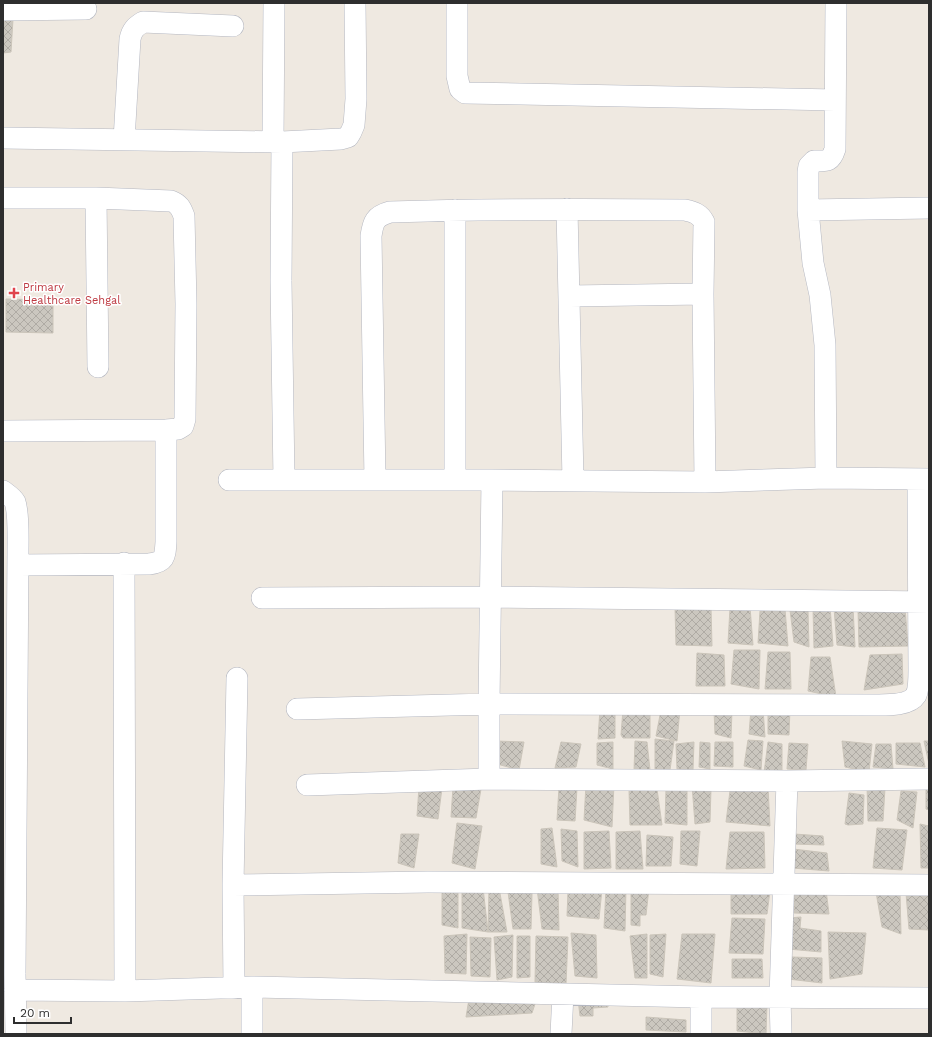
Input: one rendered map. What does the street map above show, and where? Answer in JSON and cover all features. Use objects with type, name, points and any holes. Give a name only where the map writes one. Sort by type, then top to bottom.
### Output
[{"type":"street","points":[[274,3],[284,480]]},
{"type":"street","points":[[3,138],[277,142],[341,139],[348,137],[354,125],[356,99],[355,3]]},
{"type":"street","points":[[457,3],[457,76],[460,89],[465,93],[835,100]]},
{"type":"street","points":[[826,478],[825,346],[820,295],[813,263],[808,210],[808,172],[809,166],[814,161],[827,161],[833,156],[835,149],[836,3]]},
{"type":"street","points":[[3,10],[86,10]]},
{"type":"street","points":[[124,140],[130,40],[131,34],[135,27],[143,22],[233,26]]},
{"type":"street","points":[[3,198],[96,198],[171,201],[177,204],[184,216],[186,304],[185,419],[183,426],[178,429],[166,430],[3,431]]},
{"type":"street","points":[[96,198],[98,367]]},
{"type":"street","points":[[808,210],[929,208]]},
{"type":"street","points":[[375,480],[371,236],[376,218],[382,214],[390,212],[568,209],[685,210],[701,216],[704,222],[703,294],[705,482]]},
{"type":"street","points":[[568,209],[573,480]]},
{"type":"street","points":[[455,210],[455,480]]},
{"type":"street","points":[[570,296],[703,294]]},
{"type":"street","points":[[18,565],[158,563],[162,560],[165,554],[166,430]]},
{"type":"street","points":[[229,480],[573,480],[705,482],[826,478],[923,479],[924,602],[918,685],[916,695],[911,700],[901,704],[489,704],[297,709]]},
{"type":"street","points":[[489,779],[492,480]]},
{"type":"street","points":[[3,491],[15,502],[17,516],[18,565],[10,587],[11,979],[16,1034]]},
{"type":"street","points":[[124,564],[125,991]]},
{"type":"street","points":[[262,598],[490,597],[924,602]]},
{"type":"street","points":[[237,678],[233,885],[243,987],[252,1034]]},
{"type":"street","points":[[307,785],[489,779],[787,781],[929,779]]},
{"type":"street","points":[[781,1034],[780,997],[787,781]]},
{"type":"street","points":[[233,885],[428,882],[929,885]]},
{"type":"street","points":[[11,979],[125,991],[243,987],[701,997],[929,998]]},
{"type":"street","points":[[561,1034],[563,994]]},
{"type":"street","points":[[701,997],[701,1034]]},
{"type":"building","points":[[3,18],[13,19],[11,52],[3,53]]},
{"type":"building","points":[[6,299],[53,300],[53,333],[6,332]]},
{"type":"building","points":[[830,606],[833,646],[814,648],[813,608]]},
{"type":"building","points":[[675,607],[711,608],[712,646],[676,645]]},
{"type":"building","points":[[750,607],[753,645],[728,643],[730,608]]},
{"type":"building","points":[[853,607],[855,647],[837,645],[834,608]]},
{"type":"building","points":[[905,608],[908,646],[859,647],[858,609]]},
{"type":"building","points":[[785,609],[788,646],[758,643],[760,611]]},
{"type":"building","points":[[790,610],[808,611],[809,647],[794,642]]},
{"type":"building","points":[[734,650],[760,650],[759,689],[731,684]]},
{"type":"building","points":[[768,652],[790,652],[791,689],[765,689]]},
{"type":"building","points":[[697,653],[724,655],[725,686],[696,686]]},
{"type":"building","points":[[902,654],[903,684],[864,690],[870,655]]},
{"type":"building","points":[[811,657],[830,657],[836,697],[808,691]]},
{"type":"building","points":[[650,707],[650,738],[623,738],[621,735],[623,709]]},
{"type":"building","points":[[790,708],[789,735],[768,734],[768,711]]},
{"type":"building","points":[[600,709],[615,709],[615,738],[598,739]]},
{"type":"building","points":[[680,709],[677,741],[656,736],[661,710]]},
{"type":"building","points":[[751,709],[763,709],[765,737],[749,734]]},
{"type":"building","points":[[714,710],[732,710],[731,738],[715,734]]},
{"type":"building","points":[[655,739],[674,741],[670,770],[655,769]]},
{"type":"building","points":[[748,740],[763,741],[761,770],[744,766]]},
{"type":"building","points":[[496,741],[524,742],[519,770],[497,764]]},
{"type":"building","points":[[635,741],[647,742],[650,770],[634,771]]},
{"type":"building","points":[[842,741],[872,744],[869,772],[845,767]]},
{"type":"building","points":[[924,741],[929,741],[929,764]]},
{"type":"building","points":[[561,742],[581,744],[576,767],[555,768]]},
{"type":"building","points":[[613,742],[613,769],[597,765],[597,743]]},
{"type":"building","points":[[694,742],[693,770],[677,769],[676,744]]},
{"type":"building","points":[[700,742],[710,743],[710,769],[699,767]]},
{"type":"building","points":[[715,742],[733,742],[733,767],[714,766]]},
{"type":"building","points":[[768,742],[782,744],[782,772],[764,773]]},
{"type":"building","points":[[789,743],[808,744],[806,770],[787,769]]},
{"type":"building","points":[[896,743],[920,743],[925,767],[896,764]]},
{"type":"building","points":[[876,744],[891,744],[893,769],[873,767]]},
{"type":"building","points":[[586,784],[614,784],[612,827],[584,820]]},
{"type":"building","points":[[926,784],[929,784],[929,810],[926,809]]},
{"type":"building","points":[[692,785],[711,788],[710,822],[695,824]]},
{"type":"building","points":[[867,785],[885,788],[883,821],[868,821]]},
{"type":"building","points":[[419,787],[442,788],[438,819],[417,816]]},
{"type":"building","points":[[453,787],[481,789],[476,818],[451,817]]},
{"type":"building","points":[[559,787],[577,788],[575,821],[557,820]]},
{"type":"building","points":[[687,787],[687,825],[665,823],[666,789]]},
{"type":"building","points":[[768,787],[770,826],[726,822],[730,791]]},
{"type":"building","points":[[629,789],[657,789],[662,825],[630,825]]},
{"type":"building","points":[[901,791],[917,792],[913,828],[897,820]]},
{"type":"building","points":[[849,793],[864,795],[863,824],[845,824]]},
{"type":"building","points":[[457,823],[482,826],[475,869],[452,863]]},
{"type":"building","points":[[920,824],[929,826],[929,868],[921,868]]},
{"type":"building","points":[[552,828],[557,867],[541,864],[541,829]]},
{"type":"building","points":[[877,828],[907,830],[902,870],[873,868]]},
{"type":"building","points":[[561,829],[577,831],[578,867],[562,861]]},
{"type":"building","points":[[609,831],[611,868],[584,869],[584,832]]},
{"type":"building","points":[[640,831],[643,869],[616,869],[616,832]]},
{"type":"building","points":[[681,831],[700,831],[697,866],[680,864]]},
{"type":"building","points":[[730,832],[764,832],[765,868],[726,869]]},
{"type":"building","points":[[401,834],[419,834],[414,868],[398,863]]},
{"type":"building","points":[[794,834],[823,836],[824,845],[793,844]]},
{"type":"building","points":[[647,835],[673,837],[671,866],[646,866]]},
{"type":"building","points":[[793,849],[827,853],[829,871],[792,868]]},
{"type":"building","points":[[458,885],[458,928],[442,925],[442,887]]},
{"type":"building","points":[[626,887],[625,931],[604,928],[606,888]]},
{"type":"building","points":[[483,888],[488,932],[462,928],[462,889]]},
{"type":"building","points":[[499,888],[507,932],[488,932],[489,889]]},
{"type":"building","points":[[537,888],[558,889],[559,930],[542,929]]},
{"type":"building","points":[[649,888],[646,915],[640,915],[640,926],[631,925],[631,889]]},
{"type":"building","points":[[602,889],[599,919],[567,916],[568,891]]},
{"type":"building","points":[[826,890],[829,914],[794,913],[794,891]]},
{"type":"building","points":[[770,891],[767,914],[731,914],[731,894]]},
{"type":"building","points":[[508,892],[532,893],[531,929],[513,929]]},
{"type":"building","points":[[876,892],[900,893],[901,934],[882,927]]},
{"type":"building","points":[[906,893],[929,894],[929,930],[909,929]]},
{"type":"building","points":[[801,917],[800,928],[821,931],[821,952],[788,949],[788,918]]},
{"type":"building","points":[[732,918],[765,919],[763,954],[729,953]]},
{"type":"building","points":[[828,932],[866,933],[862,974],[830,979]]},
{"type":"building","points":[[571,933],[596,935],[597,978],[575,976]]},
{"type":"building","points":[[467,934],[466,974],[445,973],[444,936]]},
{"type":"building","points":[[647,934],[647,978],[635,978],[630,936]]},
{"type":"building","points":[[666,934],[663,977],[650,974],[650,935]]},
{"type":"building","points":[[682,934],[715,934],[711,983],[677,979]]},
{"type":"building","points":[[513,935],[512,977],[497,980],[494,937]]},
{"type":"building","points":[[517,936],[530,936],[530,977],[517,978]]},
{"type":"building","points":[[536,936],[568,937],[566,984],[535,982]]},
{"type":"building","points":[[470,937],[491,938],[490,977],[471,976]]},
{"type":"building","points":[[792,957],[822,958],[822,983],[788,979]]},
{"type":"building","points":[[732,959],[762,959],[763,978],[732,978]]},
{"type":"building","points":[[537,998],[532,1013],[466,1017],[469,999]]},
{"type":"building","points":[[578,999],[608,1000],[608,1007],[593,1008],[593,1016],[580,1016]]},
{"type":"building","points":[[737,1003],[767,1004],[766,1034],[737,1031]]},
{"type":"building","points":[[646,1017],[686,1020],[686,1032],[646,1030]]},
{"type":"place","name":"Primary Healthcare Sehgal","points":[[14,293]]}]
